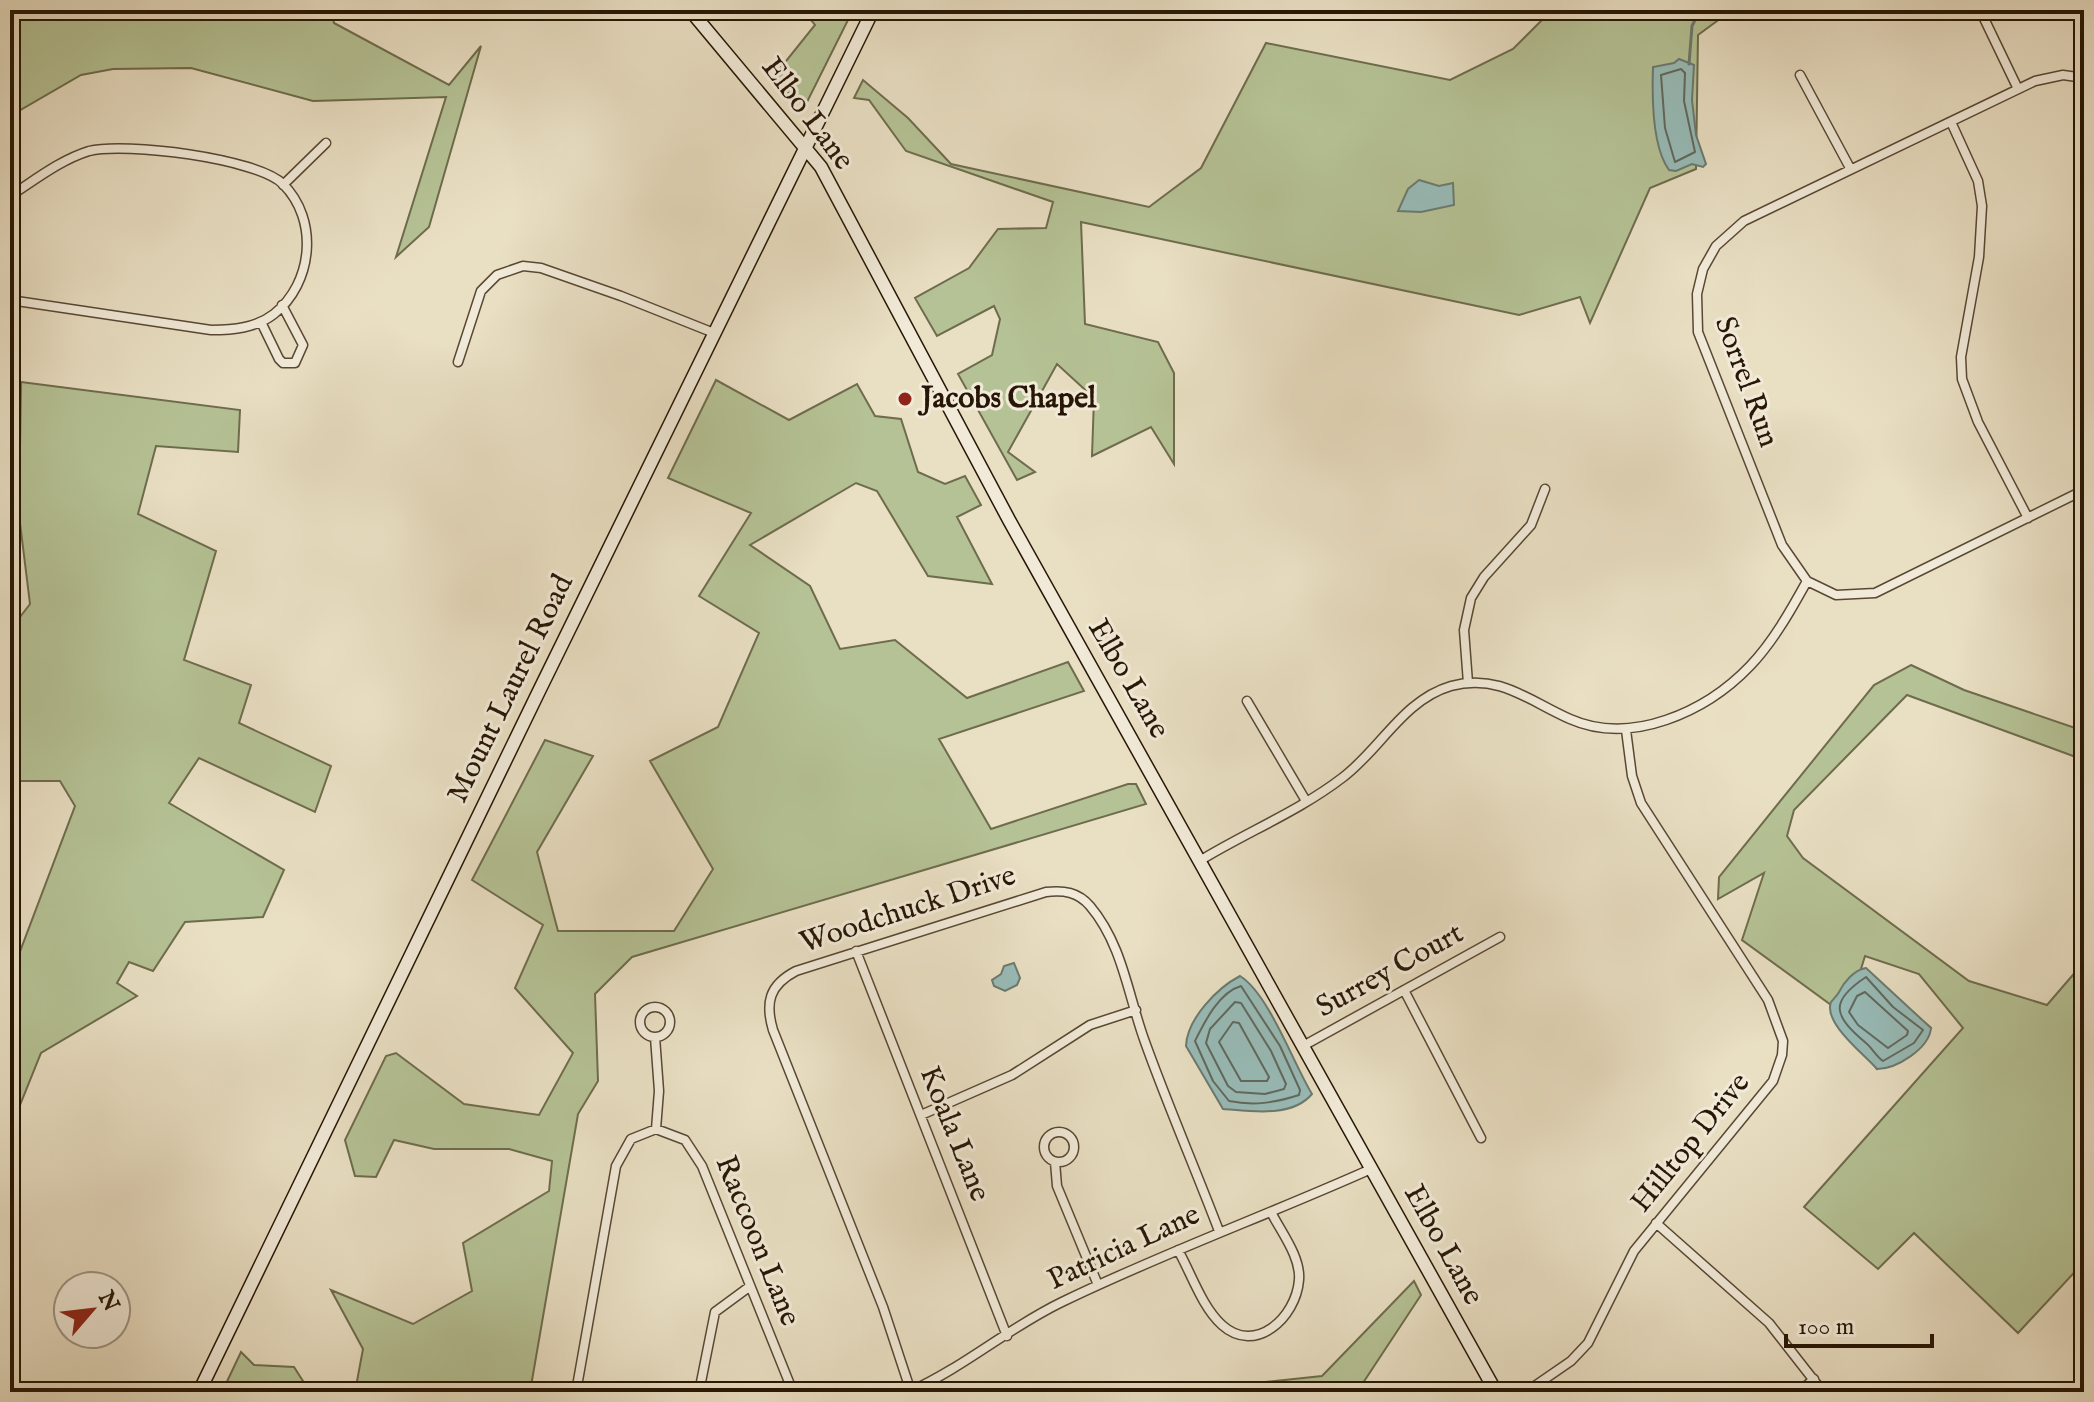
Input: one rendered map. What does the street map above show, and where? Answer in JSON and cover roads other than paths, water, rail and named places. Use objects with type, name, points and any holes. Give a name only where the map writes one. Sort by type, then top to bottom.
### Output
[{"type":"street","name":"Elbo Lane","points":[[690,10],[807,147],[1009,520],[1496,1392]]},
{"type":"street","name":"Mount Laurel Road","points":[[199,1392],[873,10]]},
{"type":"street","points":[[1980,10],[2018,89]]},
{"type":"street","points":[[1800,75],[1850,168]]},
{"type":"street","name":"Sorrel Run","points":[[1807,581],[1782,545],[1702,344],[1696,320],[1697,294],[1709,257],[1733,228],[1850,168],[2018,89],[2053,76],[2084,78]]},
{"type":"street","points":[[1951,122],[1978,181],[1982,206],[1979,257],[1961,357],[1962,379],[1978,422],[2028,518]]},
{"type":"street","points":[[283,185],[326,143]]},
{"type":"street","points":[[10,196],[78,156],[116,148],[245,163],[283,185],[301,211],[307,235],[302,272],[282,305],[261,322],[238,329],[211,330],[10,300]]},
{"type":"street","points":[[458,362],[481,291],[497,275],[523,266],[541,268],[621,296],[714,333]]},
{"type":"street","points":[[261,322],[279,359],[289,365],[295,363],[303,345],[282,305]]},
{"type":"street","points":[[1468,683],[1464,630],[1471,598],[1484,577],[1531,525],[1545,489]]},
{"type":"street","points":[[1201,860],[1306,801],[1351,771],[1414,705],[1438,691],[1468,683],[1503,685],[1580,723],[1626,730],[1675,715],[1732,682],[1763,651],[1807,581],[1836,595],[1875,593],[2084,490]]},
{"type":"street","points":[[1247,701],[1306,801]]},
{"type":"street","name":"Hilltop Drive","points":[[1526,1392],[1571,1361],[1588,1343],[1634,1251],[1773,1081],[1782,1055],[1783,1041],[1774,1013],[1761,988],[1641,803],[1632,776],[1626,730]]},
{"type":"street","name":"Woodchuck Drive","points":[[910,1392],[883,1307],[777,1040],[768,1010],[772,991],[786,976],[1036,894],[1066,891],[1082,898],[1099,920],[1122,964],[1136,1010],[1219,1231]]},
{"type":"street","name":"Surrey Court","points":[[1303,1046],[1500,937]]},
{"type":"street","name":"Koala Lane","points":[[856,951],[1007,1336]]},
{"type":"street","points":[[1404,990],[1481,1138]]},
{"type":"street","points":[[921,1115],[1012,1075],[1090,1025],[1136,1010]]},
{"type":"street","points":[[576,1392],[616,1166],[631,1139],[656,1129],[659,1091],[655,1037]]},
{"type":"street","name":"Raccoon Lane","points":[[656,1129],[685,1140],[697,1157],[793,1392]]},
{"type":"street","points":[[1055,1162],[1057,1186],[1098,1285]]},
{"type":"street","name":"Patricia Lane","points":[[910,1392],[973,1359],[1038,1315],[1098,1285],[1371,1169]]},
{"type":"street","points":[[1178,1250],[1223,1326],[1240,1337],[1261,1335],[1285,1315],[1299,1281],[1297,1264],[1271,1212]]},
{"type":"street","points":[[1656,1223],[1769,1323],[1823,1392]]},
{"type":"street","points":[[699,1392],[715,1312],[749,1287]]},
{"type":"street","points":[[1799,1392],[1814,1379]]},
{"type":"water","points":[[1679,59],[1694,65],[1692,100],[1696,135],[1706,164],[1703,167],[1692,164],[1676,171],[1669,170],[1663,160],[1656,135],[1653,67]]},
{"type":"water","points":[[1419,180],[1439,186],[1453,183],[1454,205],[1421,212],[1398,211],[1408,189]]},
{"type":"water","points":[[1014,963],[1020,978],[1017,985],[1005,991],[994,986],[992,980],[1001,974],[1004,966]]},
{"type":"water","points":[[1866,968],[1931,1028],[1918,1050],[1902,1062],[1885,1068],[1877,1069],[1846,1038],[1830,1010],[1831,1002],[1847,981],[1857,971]]},
{"type":"water","points":[[1240,976],[1251,985],[1271,1013],[1312,1094],[1294,1107],[1270,1111],[1223,1109],[1186,1046],[1197,1015],[1222,988]]},
{"type":"waterway","points":[[1689,64],[1692,26],[1700,10]]},
{"type":"place","name":"Jacobs Chapel","points":[[905,399]]}]
